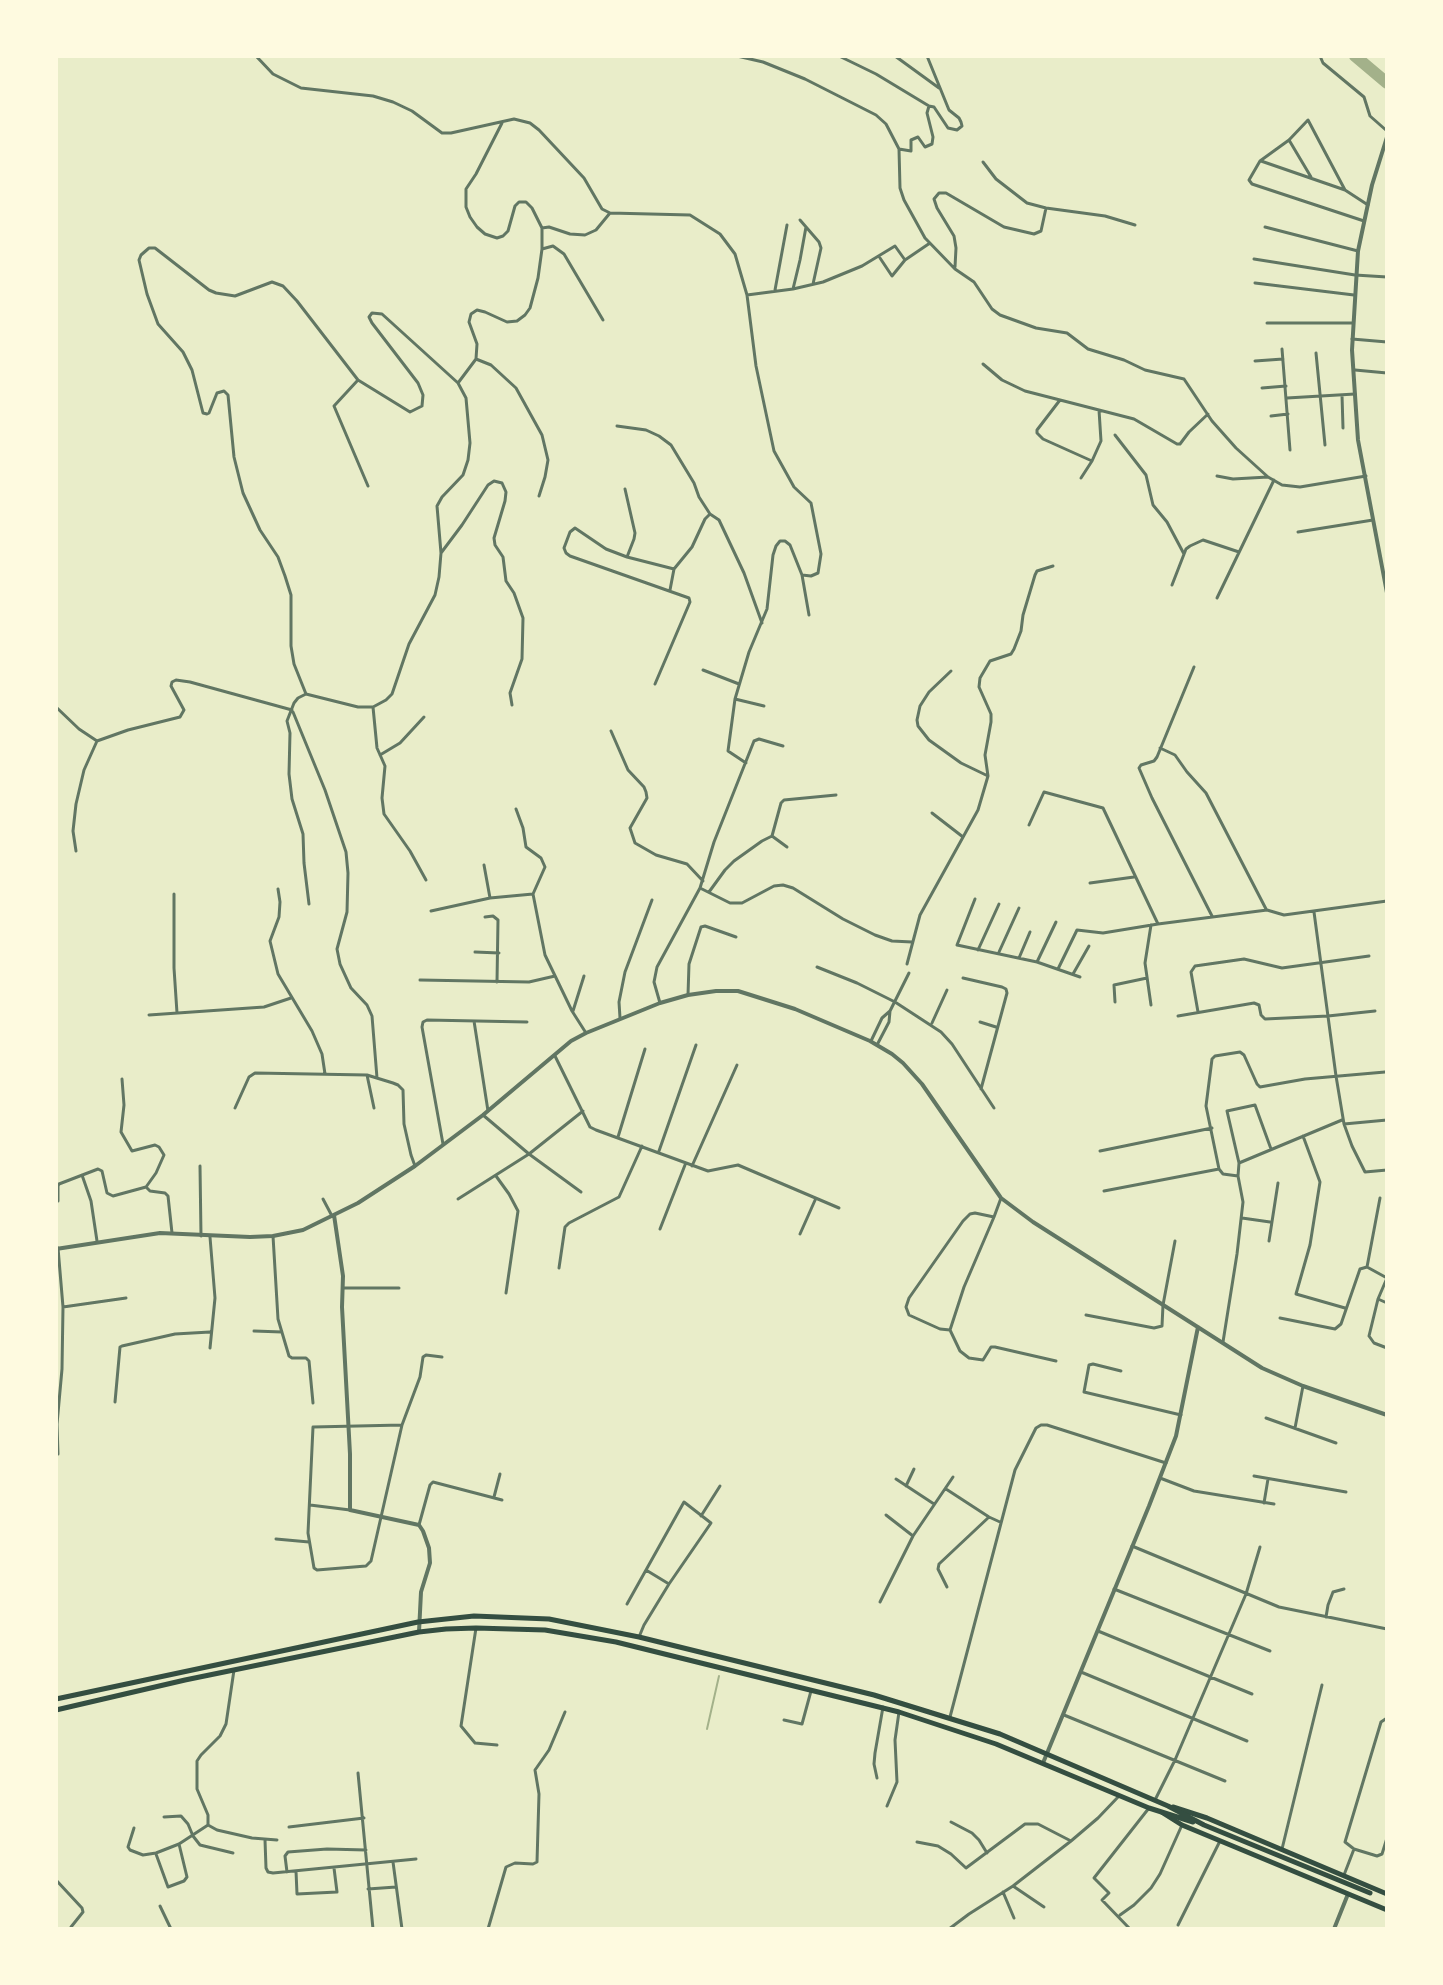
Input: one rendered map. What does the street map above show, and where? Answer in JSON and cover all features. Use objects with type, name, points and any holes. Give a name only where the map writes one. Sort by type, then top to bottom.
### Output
[{"type":"main road","points":[[56,1699],[418,1622],[474,1616],[549,1619],[639,1637],[950,1717],[1000,1734],[1155,1800],[1204,1825],[1370,1893]]},
{"type":"main road","points":[[56,1710],[419,1632],[476,1628],[545,1630],[616,1642],[883,1707],[986,1740],[1149,1808],[1204,1825]]},
{"type":"main road","points":[[834,1696],[836,1686]]},
{"type":"main road","points":[[1168,1806],[1207,1818],[1387,1894]]},
{"type":"main road","points":[[1162,1813],[1182,1825],[1387,1910]]},
{"type":"street","points":[[256,56],[273,74],[301,88],[373,96],[393,102],[412,111],[442,133],[514,119],[530,123],[584,178],[602,209],[610,213],[690,215],[720,234],[735,254],[747,295],[756,366],[774,451],[794,487],[811,503],[821,554],[820,568],[818,573],[811,576],[802,575]]},
{"type":"street","points":[[737,56],[763,62],[805,79],[876,115],[886,124],[899,149],[900,188],[925,238],[955,269],[974,282],[992,309],[1000,315],[1036,328],[1067,333],[1088,349],[1145,370],[1184,379],[1236,448],[1268,477],[1282,485],[1300,487],[1366,476]]},
{"type":"street","points":[[839,56],[931,106],[948,128],[957,130],[962,126],[959,118],[949,110],[927,56]]},
{"type":"street","points":[[895,56],[939,88]]},
{"type":"street","points":[[1320,56],[1323,63],[1364,97],[1370,116],[1387,131]]},
{"type":"street","points":[[899,149],[910,151],[911,140],[918,137],[925,147],[932,144],[927,113],[929,106]]},
{"type":"street","points":[[1345,190],[1308,120],[1289,140],[1260,161],[1249,180],[1252,184],[1364,221]]},
{"type":"street","points":[[458,383],[476,359],[477,344],[469,322],[471,314],[477,310],[507,322],[517,321],[530,308],[538,278],[542,228],[526,202],[515,206],[508,231],[497,238],[477,227],[466,207],[466,189],[487,155],[502,122]]},
{"type":"street","points":[[1387,137],[1376,169],[1358,251],[1352,323],[1358,440],[1387,593]]},
{"type":"street","points":[[1289,140],[1311,177]]},
{"type":"street","points":[[1260,161],[1345,190],[1368,205]]},
{"type":"street","points":[[983,162],[996,179],[1027,203],[1105,216],[1135,225]]},
{"type":"street","points":[[955,269],[954,236],[934,199],[939,193],[946,193],[1004,227],[1034,234],[1041,231],[1046,208]]},
{"type":"street","points":[[542,228],[585,235],[596,230],[610,213]]},
{"type":"street","points":[[800,220],[821,248],[813,284]]},
{"type":"street","points":[[775,290],[787,225]]},
{"type":"street","points":[[793,289],[806,227]]},
{"type":"street","points":[[1265,227],[1358,251]]},
{"type":"street","points":[[880,256],[892,276],[905,260],[930,243]]},
{"type":"street","points":[[542,249],[553,246],[564,254],[603,320]]},
{"type":"street","points":[[747,295],[813,284],[862,266],[895,246],[905,260]]},
{"type":"street","points":[[306,694],[294,664],[291,646],[291,595],[278,557],[260,530],[243,493],[234,457],[228,395],[224,391],[217,393],[209,413],[203,413],[192,370],[183,352],[158,324],[147,294],[139,260],[146,249],[155,248],[209,290],[225,296],[235,296],[272,282],[283,286],[358,380],[410,412],[422,406],[423,395],[418,383],[369,317],[372,313],[382,314],[458,383],[466,398],[470,443],[468,460],[463,475],[437,506],[441,553],[435,595],[409,644],[392,694],[373,707],[358,707],[306,694],[298,698],[287,721],[292,799],[303,834],[309,904]]},
{"type":"street","points":[[1254,259],[1387,277]]},
{"type":"street","points":[[1255,283],[1354,295]]},
{"type":"street","points":[[1267,323],[1352,323]]},
{"type":"street","points":[[1352,339],[1387,342]]},
{"type":"street","points":[[1282,349],[1290,450]]},
{"type":"street","points":[[1316,353],[1325,445]]},
{"type":"street","points":[[476,359],[491,365],[516,388],[542,435],[548,460],[539,496]]},
{"type":"street","points":[[1255,361],[1283,359]]},
{"type":"street","points":[[983,364],[1002,380],[1025,391],[1134,419],[1177,444],[1208,414]]},
{"type":"street","points":[[1354,370],[1387,373]]},
{"type":"street","points":[[358,380],[334,406],[368,486]]},
{"type":"street","points":[[1262,388],[1286,386]]},
{"type":"street","points":[[1287,398],[1356,394]]},
{"type":"street","points":[[1342,395],[1343,428]]},
{"type":"street","points":[[1060,400],[1037,433],[1043,439],[1092,461]]},
{"type":"street","points":[[1081,478],[1101,441],[1099,410]]},
{"type":"street","points":[[1271,416],[1288,414]]},
{"type":"street","points":[[617,426],[646,430],[671,445],[710,514],[719,520],[744,573],[762,623]]},
{"type":"street","points":[[1115,435],[1146,475],[1153,505],[1167,522],[1184,554]]},
{"type":"street","points":[[1217,476],[1233,479],[1268,477]]},
{"type":"street","points":[[1217,598],[1274,480]]},
{"type":"street","points":[[441,553],[488,485],[494,481],[502,483],[506,492],[505,501],[494,538],[495,545],[503,557],[506,581],[523,618],[522,659],[510,693],[512,705]]},
{"type":"street","points":[[625,489],[635,533],[627,557]]},
{"type":"street","points":[[669,591],[674,569],[692,547],[710,514]]},
{"type":"street","points":[[1298,532],[1374,520]]},
{"type":"street","points":[[655,684],[690,602],[686,596],[570,556],[564,548],[570,532],[575,528],[606,549],[674,569]]},
{"type":"street","points":[[1172,585],[1190,546],[1203,540],[1239,552]]},
{"type":"street","points":[[746,763],[728,751],[735,699],[749,652],[767,609],[773,555],[780,541],[790,545],[802,575],[809,615]]},
{"type":"street","points":[[907,964],[920,915],[978,810],[988,776],[985,755],[991,714],[979,687],[980,678],[990,661],[1011,654],[1021,631],[1035,575],[1037,571],[1053,566]]},
{"type":"street","points":[[1194,667],[1154,761],[1139,768],[1212,916]]},
{"type":"street","points":[[703,670],[739,684]]},
{"type":"street","points":[[951,671],[926,696],[920,706],[917,724],[923,734],[961,763],[988,776]]},
{"type":"street","points":[[76,851],[73,831],[76,804],[84,770],[97,741],[180,717],[184,710],[171,686],[172,682],[190,682],[292,710]]},
{"type":"street","points":[[735,699],[764,706]]},
{"type":"street","points":[[56,707],[97,741]]},
{"type":"street","points":[[373,707],[376,742],[385,766],[384,814],[426,880]]},
{"type":"street","points":[[292,710],[325,790],[346,852],[347,912],[337,949],[351,988],[367,1005],[372,1016],[377,1078]]},
{"type":"street","points":[[380,755],[400,743],[424,717]]},
{"type":"street","points":[[611,731],[628,770],[646,792],[647,798],[630,828],[635,843],[656,855],[687,864],[703,881]]},
{"type":"street","points":[[660,1003],[654,982],[657,967],[700,888],[714,842],[756,739],[783,746]]},
{"type":"street","points":[[1160,748],[1175,755],[1206,793],[1267,910]]},
{"type":"street","points":[[1029,825],[1044,792],[1103,808],[1158,924]]},
{"type":"street","points":[[708,893],[734,861],[772,836],[784,800],[836,795]]},
{"type":"street","points":[[516,809],[526,847],[541,858],[545,867],[533,894],[545,955],[586,1033]]},
{"type":"street","points":[[932,813],[963,837]]},
{"type":"street","points":[[772,836],[787,847]]},
{"type":"street","points":[[484,865],[490,898]]},
{"type":"street","points":[[1090,883],[1134,877]]},
{"type":"street","points":[[700,888],[730,903],[742,903],[774,886],[783,885],[875,935],[892,941],[912,942]]},
{"type":"street","points":[[278,889],[279,917],[270,941],[278,974],[312,1031],[322,1054],[325,1074]]},
{"type":"street","points":[[174,894],[177,1013]]},
{"type":"street","points":[[431,911],[490,898],[533,894]]},
{"type":"street","points":[[975,899],[957,945],[1037,962],[1080,977]]},
{"type":"street","points":[[620,1018],[619,1002],[625,972],[652,900]]},
{"type":"street","points":[[1058,969],[1077,930],[1103,933],[1212,916],[1267,910],[1284,915],[1387,901]]},
{"type":"street","points":[[978,950],[999,904]]},
{"type":"street","points":[[998,954],[1019,908]]},
{"type":"street","points":[[1314,912],[1344,1122],[1365,1172],[1387,1170]]},
{"type":"street","points":[[485,917],[493,916],[498,920],[497,982]]},
{"type":"street","points":[[1037,962],[1056,922]]},
{"type":"street","points":[[1151,925],[1145,963],[1151,1005]]},
{"type":"street","points":[[688,995],[689,964],[701,927],[736,937]]},
{"type":"street","points":[[1018,958],[1030,932]]},
{"type":"street","points":[[1073,974],[1089,946]]},
{"type":"street","points":[[475,952],[499,953]]},
{"type":"street","points":[[1198,1012],[1191,972],[1195,966],[1244,959],[1282,968],[1369,956]]},
{"type":"street","points":[[817,967],[857,983],[932,1024],[952,1044],[994,1108]]},
{"type":"street","points":[[870,1041],[882,1018],[890,1011],[909,973]]},
{"type":"street","points":[[420,980],[529,982],[555,976]]},
{"type":"street","points":[[572,1011],[584,976]]},
{"type":"street","points":[[963,978],[1006,989],[1007,993],[981,1089]]},
{"type":"street","points":[[1115,1002],[1114,985],[1147,978]]},
{"type":"street","points":[[932,1024],[947,990]]},
{"type":"street","points":[[58,1454],[63,1307],[57,1248],[172,1233],[210,1237],[273,1236],[303,1230],[358,1203],[415,1166],[486,1113],[571,1041],[660,1003],[716,991],[738,991],[795,1009],[870,1041],[892,1054],[913,1073],[1001,1198],[1033,1222],[1262,1368],[1303,1386],[1387,1415]]},
{"type":"street","points":[[149,1015],[264,1007],[291,998]]},
{"type":"street","points":[[1178,1016],[1254,1003],[1259,1005],[1265,1019],[1375,1011]]},
{"type":"street","points":[[877,1045],[889,1022],[890,1011]]},
{"type":"street","points":[[474,1021],[486,1113],[529,1154],[581,1192]]},
{"type":"street","points":[[443,1145],[423,1022],[527,1022]]},
{"type":"street","points":[[980,1022],[997,1027]]},
{"type":"street","points":[[659,1153],[696,1045]]},
{"type":"street","points":[[618,1137],[645,1049]]},
{"type":"street","points":[[1238,1176],[1223,1174],[1219,1169],[1206,1106],[1212,1059],[1215,1056],[1240,1052],[1260,1087],[1305,1079],[1385,1072]]},
{"type":"street","points":[[555,1056],[590,1127],[708,1171],[738,1165],[839,1208]]},
{"type":"street","points":[[692,1166],[737,1065]]},
{"type":"street","points":[[235,1108],[249,1077],[255,1073],[367,1075],[377,1078],[398,1085],[403,1090],[404,1124],[415,1166]]},
{"type":"street","points":[[367,1075],[374,1108]]},
{"type":"street","points":[[58,1201],[59,1184],[98,1169],[102,1171],[110,1195],[146,1187],[156,1173],[164,1155],[155,1145],[134,1151],[130,1149],[121,1132],[124,1105],[122,1079]]},
{"type":"street","points":[[1223,1342],[1243,1202],[1239,1163],[1227,1111],[1255,1105],[1271,1149]]},
{"type":"street","points":[[458,1199],[529,1154],[583,1111]]},
{"type":"street","points":[[1239,1163],[1344,1122],[1387,1120]]},
{"type":"street","points":[[1100,1151],[1212,1128]]},
{"type":"street","points":[[1303,1136],[1320,1182],[1310,1245],[1296,1294],[1345,1308]]},
{"type":"street","points":[[559,1268],[565,1227],[619,1197],[642,1146]]},
{"type":"street","points":[[660,1229],[686,1164]]},
{"type":"street","points":[[200,1166],[201,1236]]},
{"type":"street","points":[[1104,1191],[1219,1169]]},
{"type":"street","points":[[82,1175],[91,1201],[97,1242]]},
{"type":"street","points":[[496,1176],[518,1211],[506,1293]]},
{"type":"street","points":[[1269,1241],[1278,1183]]},
{"type":"street","points":[[146,1187],[168,1196],[172,1233]]},
{"type":"street","points":[[800,1234],[816,1198]]},
{"type":"street","points":[[1001,1198],[964,1287],[950,1330],[960,1351],[969,1358],[983,1360],[991,1347],[995,1347],[1056,1361]]},
{"type":"street","points":[[1367,1267],[1380,1198]]},
{"type":"street","points":[[323,1199],[333,1216],[343,1276],[350,1510]]},
{"type":"street","points":[[950,1330],[940,1329],[909,1315],[906,1307],[909,1298],[970,1214],[994,1217]]},
{"type":"street","points":[[1242,1218],[1271,1222]]},
{"type":"street","points":[[273,1236],[278,1319],[288,1353],[292,1358],[306,1358],[309,1361],[313,1403]]},
{"type":"street","points":[[210,1237],[215,1298],[210,1348]]},
{"type":"street","points":[[1086,1315],[1159,1328],[1162,1326],[1175,1241]]},
{"type":"street","points":[[1280,1318],[1335,1329],[1341,1324],[1360,1269],[1367,1267],[1387,1278],[1369,1336],[1374,1343],[1387,1348]]},
{"type":"street","points":[[343,1288],[399,1288]]},
{"type":"street","points":[[63,1307],[126,1298]]},
{"type":"street","points":[[1378,1299],[1387,1303]]},
{"type":"street","points":[[1043,1763],[1166,1463],[1181,1415],[1198,1327]]},
{"type":"street","points":[[254,1331],[283,1332]]},
{"type":"street","points":[[115,1402],[122,1346],[175,1334],[210,1332]]},
{"type":"street","points":[[402,1425],[313,1427],[309,1542],[317,1570],[366,1566],[371,1561],[402,1425],[420,1377],[423,1357],[442,1357]]},
{"type":"street","points":[[1121,1371],[1089,1365],[1084,1392],[1181,1415]]},
{"type":"street","points":[[1295,1428],[1303,1386]]},
{"type":"street","points":[[1266,1418],[1336,1443]]},
{"type":"street","points":[[950,1717],[1015,1470],[1036,1428],[1047,1425],[1166,1463]]},
{"type":"street","points":[[906,1486],[914,1469]]},
{"type":"street","points":[[494,1497],[500,1474]]},
{"type":"street","points":[[1254,1476],[1346,1492]]},
{"type":"street","points":[[880,1602],[913,1536],[953,1477]]},
{"type":"street","points":[[1160,1478],[1194,1491],[1274,1504]]},
{"type":"street","points":[[896,1479],[934,1504]]},
{"type":"street","points":[[1264,1503],[1268,1479]]},
{"type":"street","points":[[419,1525],[433,1482],[502,1500]]},
{"type":"street","points":[[701,1516],[720,1486]]},
{"type":"street","points":[[946,1489],[1000,1522]]},
{"type":"street","points":[[627,1604],[684,1502],[711,1523],[669,1584],[639,1637]]},
{"type":"street","points":[[310,1505],[419,1525],[429,1548],[430,1563],[421,1592],[419,1632]]},
{"type":"street","points":[[886,1515],[913,1536]]},
{"type":"street","points":[[947,1587],[938,1569],[939,1564],[989,1517]]},
{"type":"street","points":[[276,1539],[309,1542]]},
{"type":"street","points":[[1132,1546],[1279,1607],[1387,1629]]},
{"type":"street","points":[[1155,1800],[1246,1594],[1260,1547]]},
{"type":"street","points":[[646,1570],[669,1584]]},
{"type":"street","points":[[1114,1589],[1270,1651]]},
{"type":"street","points":[[1326,1617],[1333,1592],[1344,1589]]},
{"type":"street","points":[[476,1628],[461,1726],[475,1743],[497,1745]]},
{"type":"street","points":[[1098,1631],[1252,1694]]},
{"type":"street","points":[[208,1825],[208,1815],[197,1789],[196,1768],[198,1758],[220,1736],[226,1724],[234,1670]]},
{"type":"street","points":[[1081,1672],[1247,1741]]},
{"type":"street","points":[[1282,1849],[1322,1685]]},
{"type":"street","points":[[784,1720],[802,1724],[811,1690]]},
{"type":"street","points":[[877,1778],[874,1764],[883,1707]]},
{"type":"street","points":[[488,1929],[506,1867],[515,1863],[537,1862],[539,1794],[535,1770],[549,1750],[565,1712]]},
{"type":"street","points":[[887,1806],[897,1782],[895,1740],[899,1712]]},
{"type":"street","points":[[1064,1715],[1225,1781]]},
{"type":"street","points":[[1387,1718],[1381,1722],[1345,1842],[1354,1849],[1377,1856],[1382,1854],[1387,1838]]},
{"type":"street","points":[[358,1773],[373,1929]]},
{"type":"street","points":[[949,1929],[1013,1886],[1071,1841],[1119,1796]]},
{"type":"street","points":[[1130,1929],[1102,1900],[1109,1893],[1094,1878],[1149,1808]]},
{"type":"street","points":[[164,1817],[181,1816],[200,1845],[233,1853]]},
{"type":"street","points":[[289,1827],[364,1818]]},
{"type":"street","points":[[951,1822],[972,1833],[987,1853]]},
{"type":"street","points":[[917,1842],[938,1846],[966,1868],[1025,1824],[1038,1824],[1071,1841]]},
{"type":"street","points":[[134,1828],[128,1847],[143,1855],[179,1844],[208,1825]]},
{"type":"street","points":[[208,1825],[217,1830],[277,1840]]},
{"type":"street","points":[[1118,1916],[1151,1888],[1182,1825]]},
{"type":"street","points":[[265,1840],[268,1872],[416,1859]]},
{"type":"street","points":[[1178,1925],[1220,1841]]},
{"type":"street","points":[[156,1853],[168,1887],[184,1881],[187,1877],[179,1844]]},
{"type":"street","points":[[1344,1875],[1354,1849]]},
{"type":"street","points":[[287,1872],[285,1856],[288,1852],[366,1850]]},
{"type":"street","points":[[393,1862],[402,1929]]},
{"type":"street","points":[[296,1871],[297,1894],[337,1892],[334,1868]]},
{"type":"street","points":[[56,1880],[82,1908],[83,1912],[71,1929]]},
{"type":"street","points":[[1013,1886],[1044,1907]]},
{"type":"street","points":[[368,1889],[396,1887]]},
{"type":"street","points":[[1003,1892],[1014,1918]]},
{"type":"street","points":[[1334,1929],[1349,1893]]},
{"type":"street","points":[[160,1906],[171,1929]]},
{"type":"waterway","points":[[1355,56],[1387,83]]},
{"type":"waterway","points":[[707,1729],[719,1676]]}]
